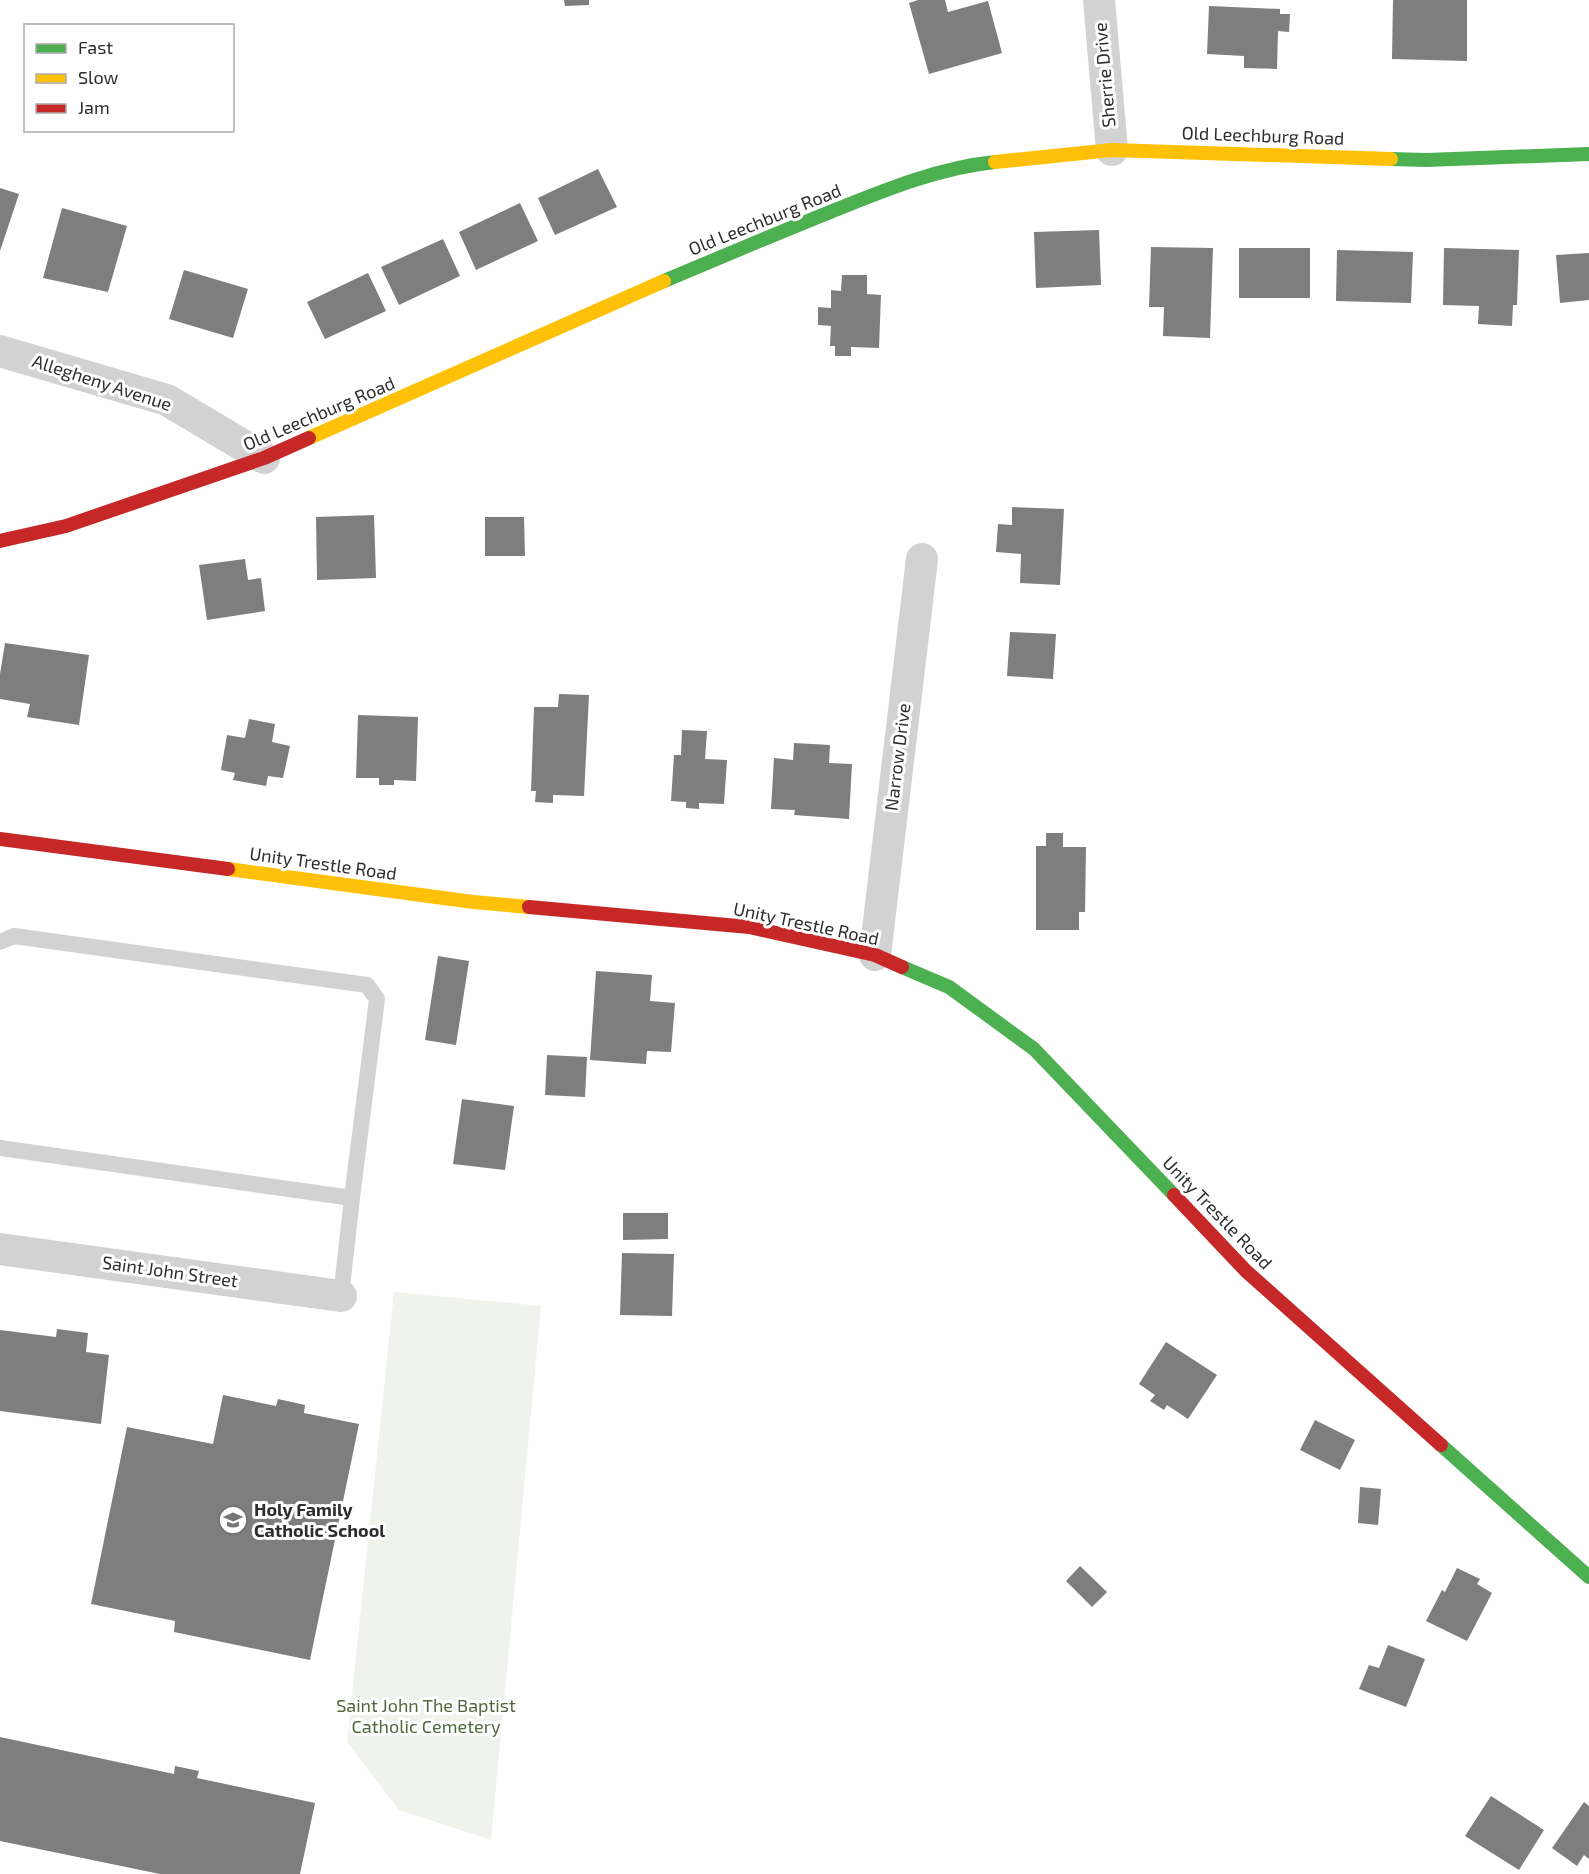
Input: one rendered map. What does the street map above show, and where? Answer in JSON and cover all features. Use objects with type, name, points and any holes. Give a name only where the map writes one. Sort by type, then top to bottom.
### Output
[{"type":"street","name":"Sherrie Drive","points":[[1099,0],[1112,150]]},
{"type":"street","name":"Old Leechburg Road","points":[[0,541],[66,526],[264,458],[724,255],[897,185],[975,164],[1112,150],[1426,160],[1589,154]]},
{"type":"street","name":"Allegheny Avenue","points":[[0,351],[167,400],[264,458]]},
{"type":"street","name":"Narrow Drive","points":[[875,955],[922,559]]},
{"type":"street","name":"Unity Trestle Road","points":[[0,839],[472,902],[749,927],[875,955],[949,987],[1034,1049],[1246,1271],[1589,1577]]},
{"type":"street","name":"Saint John Street","points":[[0,1249],[341,1296]]},
{"type":"lane","points":[[0,942],[14,936],[367,985],[377,999],[341,1296]]},
{"type":"lane","points":[[0,1148],[352,1198]]},
{"type":"green space","name":"Saint John The Baptist Catholic Cemetery","points":[[394,1292],[541,1306],[491,1840],[399,1810],[347,1742]]},
{"type":"building","points":[[564,0],[589,0],[589,5],[565,6]]},
{"type":"building","points":[[918,0],[945,0],[948,12],[988,1],[1002,53],[929,74],[909,3]]},
{"type":"building","points":[[1393,0],[1467,0],[1467,61],[1392,59]]},
{"type":"building","points":[[1209,6],[1280,9],[1280,14],[1290,14],[1289,32],[1278,31],[1277,69],[1244,68],[1244,56],[1207,54]]},
{"type":"building","points":[[598,169],[617,207],[555,235],[538,198]]},
{"type":"building","points":[[0,188],[19,194],[0,251]]},
{"type":"building","points":[[520,203],[538,241],[476,270],[459,232]]},
{"type":"building","points":[[62,208],[127,226],[108,292],[43,278]]},
{"type":"building","points":[[1099,230],[1101,285],[1036,288],[1034,232]]},
{"type":"building","points":[[443,239],[460,276],[399,305],[381,267]]},
{"type":"building","points":[[1151,247],[1213,248],[1210,338],[1163,336],[1164,307],[1149,307]]},
{"type":"building","points":[[1239,248],[1310,248],[1310,298],[1239,298]]},
{"type":"building","points":[[1444,248],[1519,250],[1517,305],[1513,305],[1512,326],[1478,324],[1479,306],[1443,305]]},
{"type":"building","points":[[1337,250],[1413,252],[1411,303],[1336,301]]},
{"type":"building","points":[[1589,253],[1589,300],[1560,303],[1556,255]]},
{"type":"building","points":[[184,270],[248,289],[233,338],[169,319]]},
{"type":"building","points":[[368,273],[386,311],[325,339],[307,302]]},
{"type":"building","points":[[842,275],[867,275],[867,294],[881,295],[879,348],[851,347],[851,356],[835,356],[835,346],[830,346],[831,326],[818,325],[818,307],[831,308],[831,290],[841,291]]},
{"type":"building","points":[[1012,507],[1064,509],[1060,585],[1020,583],[1021,554],[996,552],[998,524],[1012,525]]},
{"type":"building","points":[[374,515],[376,578],[317,580],[316,517]]},
{"type":"building","points":[[485,517],[524,517],[525,556],[485,556]]},
{"type":"building","points":[[245,559],[248,580],[261,578],[265,611],[207,620],[199,565]]},
{"type":"building","points":[[1010,632],[1056,634],[1053,679],[1007,676]]},
{"type":"building","points":[[5,643],[89,655],[79,725],[27,717],[30,704],[0,699],[0,674]]},
{"type":"building","points":[[559,694],[589,695],[584,796],[553,795],[553,803],[535,802],[536,791],[531,791],[534,707],[558,707]]},
{"type":"building","points":[[358,715],[418,717],[416,781],[394,780],[394,785],[379,785],[379,778],[356,778]]},
{"type":"building","points":[[249,719],[275,724],[272,742],[290,746],[283,778],[268,776],[266,786],[233,780],[235,773],[221,770],[227,735],[245,738]]},
{"type":"building","points":[[682,730],[707,731],[705,759],[727,760],[724,804],[699,803],[699,809],[686,808],[686,802],[671,801],[674,755],[681,755]]},
{"type":"building","points":[[794,743],[830,745],[829,763],[852,764],[849,819],[794,815],[795,810],[771,809],[774,758],[793,760]]},
{"type":"building","points":[[1046,833],[1063,833],[1063,847],[1086,847],[1085,912],[1079,912],[1079,930],[1036,930],[1036,846],[1046,846]]},
{"type":"building","points":[[438,956],[469,961],[456,1045],[425,1040]]},
{"type":"building","points":[[596,971],[652,975],[650,1001],[675,1003],[671,1052],[647,1051],[646,1064],[590,1060]]},
{"type":"building","points":[[547,1055],[587,1057],[585,1097],[545,1095]]},
{"type":"building","points":[[462,1099],[514,1106],[505,1170],[453,1164]]},
{"type":"building","points":[[623,1213],[668,1213],[668,1239],[623,1240]]},
{"type":"building","points":[[622,1253],[674,1254],[672,1316],[620,1315]]},
{"type":"building","points":[[57,1329],[88,1333],[86,1352],[109,1355],[101,1424],[0,1411],[0,1330],[56,1337]]},
{"type":"building","points":[[1166,1342],[1217,1375],[1188,1419],[1167,1405],[1164,1410],[1150,1401],[1155,1395],[1139,1384]]},
{"type":"building","points":[[223,1395],[276,1406],[278,1399],[305,1405],[304,1413],[359,1424],[310,1660],[174,1632],[175,1621],[91,1604],[127,1427],[213,1444]]},
{"type":"building","points":[[1315,1420],[1355,1440],[1340,1470],[1300,1450]]},
{"type":"building","points":[[1360,1487],[1381,1489],[1378,1525],[1358,1523]]},
{"type":"building","points":[[1080,1566],[1107,1592],[1092,1607],[1066,1581]]},
{"type":"building","points":[[1457,1568],[1480,1579],[1477,1584],[1492,1593],[1467,1641],[1426,1621],[1442,1590],[1445,1592]]},
{"type":"building","points":[[1388,1645],[1425,1659],[1406,1707],[1359,1689],[1369,1665],[1379,1668]]},
{"type":"building","points":[[0,1737],[174,1774],[175,1766],[199,1771],[197,1778],[315,1803],[300,1874],[160,1874],[0,1841]]},
{"type":"building","points":[[1491,1796],[1544,1830],[1519,1870],[1465,1836]]},
{"type":"building","points":[[1584,1802],[1589,1806],[1589,1859],[1584,1855],[1577,1866],[1552,1848]]},
{"type":"traffic: fast","points":[[1391,159],[1426,160],[1589,154]]},
{"type":"traffic: fast","points":[[664,281],[887,189],[930,175],[995,162]]},
{"type":"traffic: fast","points":[[902,967],[949,987],[1034,1049],[1174,1195]]},
{"type":"traffic: fast","points":[[1441,1445],[1589,1577]]},
{"type":"traffic: slow","points":[[995,162],[1112,150],[1391,159]]},
{"type":"traffic: slow","points":[[309,438],[664,281]]},
{"type":"traffic: slow","points":[[228,869],[473,902],[529,907]]},
{"type":"traffic: jam","points":[[0,541],[66,526],[264,458],[309,438]]},
{"type":"traffic: jam","points":[[0,839],[228,869]]},
{"type":"traffic: jam","points":[[529,907],[749,927],[875,955],[902,967]]},
{"type":"traffic: jam","points":[[1174,1195],[1246,1271],[1441,1445]]},
{"type":"place","name":"Holy Family Catholic School","points":[[233,1520]]}]
